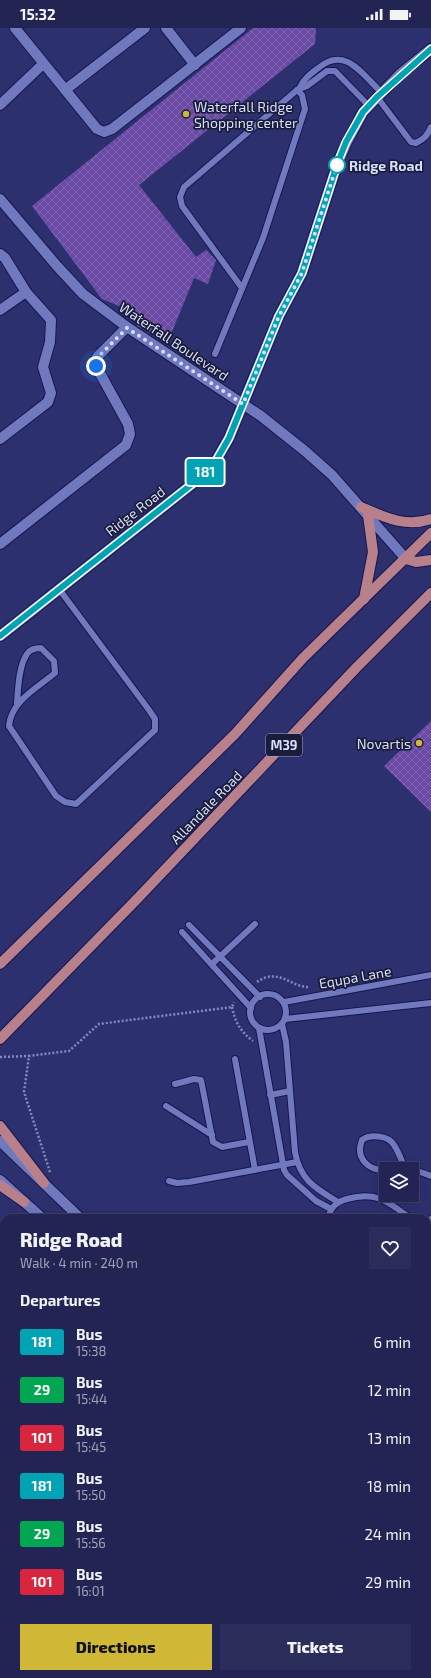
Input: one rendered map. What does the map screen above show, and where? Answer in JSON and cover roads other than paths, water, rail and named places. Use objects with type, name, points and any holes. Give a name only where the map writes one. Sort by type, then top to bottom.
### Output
[{"type":"main road","points":[[365,511],[395,522],[412,522],[431,519]]},
{"type":"main road","points":[[364,599],[373,552],[365,511]]},
{"type":"main road","points":[[0,964],[235,734],[303,658],[431,533]]},
{"type":"main road","points":[[406,559],[416,562],[431,560]]},
{"type":"main road","name":"Allandale Road","points":[[0,1039],[138,898],[358,667],[431,593]]},
{"type":"main road","points":[[0,1047],[17,1020]]},
{"type":"main road","points":[[0,1126],[44,1183]]},
{"type":"main road","points":[[0,1185],[24,1202]]},
{"type":"street","points":[[15,28],[99,131],[106,132],[195,65],[241,28]]},
{"type":"street","points":[[65,90],[145,28]]},
{"type":"street","points":[[166,28],[195,65]]},
{"type":"street","name":"Ridge Road","points":[[0,636],[201,477],[217,459],[229,438],[279,316],[302,273],[338,162],[346,142],[363,112],[379,95],[431,49]]},
{"type":"street","points":[[0,105],[43,64]]},
{"type":"street","name":"Waterfall Boulevard","points":[[1,203],[84,294],[127,328],[243,404],[305,451],[332,475],[406,559]]},
{"type":"street","points":[[0,254],[5,258],[26,292],[51,320],[50,342],[43,367],[51,393],[48,402],[0,439]]},
{"type":"street","points":[[0,310],[26,292]]},
{"type":"street","points":[[0,544],[126,445],[130,434],[128,424],[96,366],[97,358],[127,328]]},
{"type":"street","points":[[0,1141],[76,1214]]},
{"type":"street","points":[[0,1180],[38,1214]]},
{"type":"lane","points":[[298,90],[302,81],[325,62],[336,58],[349,62],[379,95],[411,142],[416,143],[428,135],[431,127]]},
{"type":"lane","points":[[242,288],[182,206],[180,197],[184,187],[298,90],[307,86],[331,70],[339,75],[369,106]]},
{"type":"lane","points":[[216,354],[263,238],[305,109],[302,95],[298,90]]},
{"type":"lane","points":[[17,703],[55,673],[54,661],[41,648],[33,649],[27,654],[20,675],[17,703],[10,716],[9,726],[56,796],[65,802],[76,804],[155,730],[155,719],[149,710],[59,590]]},
{"type":"lane","points":[[212,964],[255,924]]},
{"type":"lane","points":[[190,925],[260,997]]},
{"type":"lane","points":[[182,932],[241,995],[251,1008]]},
{"type":"lane","name":"Equpa Lane","points":[[284,1002],[431,975]]},
{"type":"lane","points":[[331,1209],[316,1201],[287,1175],[283,1165],[259,1028],[252,1019],[251,1008],[253,1002],[260,997],[269,994],[274,995],[284,1002],[286,1010],[284,1021],[297,1162],[305,1178],[338,1202]]},
{"type":"lane","points":[[259,1028],[272,1030],[284,1021],[431,1003]]},
{"type":"lane","points":[[235,1059],[254,1170]]},
{"type":"lane","points":[[175,1084],[194,1079],[200,1080],[214,1142],[222,1146],[249,1142]]},
{"type":"lane","points":[[270,1095],[290,1091]]},
{"type":"lane","points":[[166,1106],[212,1134]]},
{"type":"lane","points":[[379,1169],[373,1168],[366,1164],[360,1153],[362,1140],[373,1136],[389,1140],[394,1144],[402,1162]]},
{"type":"lane","points":[[169,1181],[177,1183],[189,1182],[297,1162]]},
{"type":"lane","points":[[419,1172],[431,1176]]},
{"type":"lane","points":[[329,1214],[331,1209],[338,1202],[362,1195],[369,1195],[384,1200],[404,1214]]},
{"type":"place","name":"Waterfall Ridge Shopping center","points":[[186,114]]},
{"type":"place","name":"Ridge Road","points":[[337,165]]},
{"type":"place","name":"Novartis","points":[[419,743]]}]
